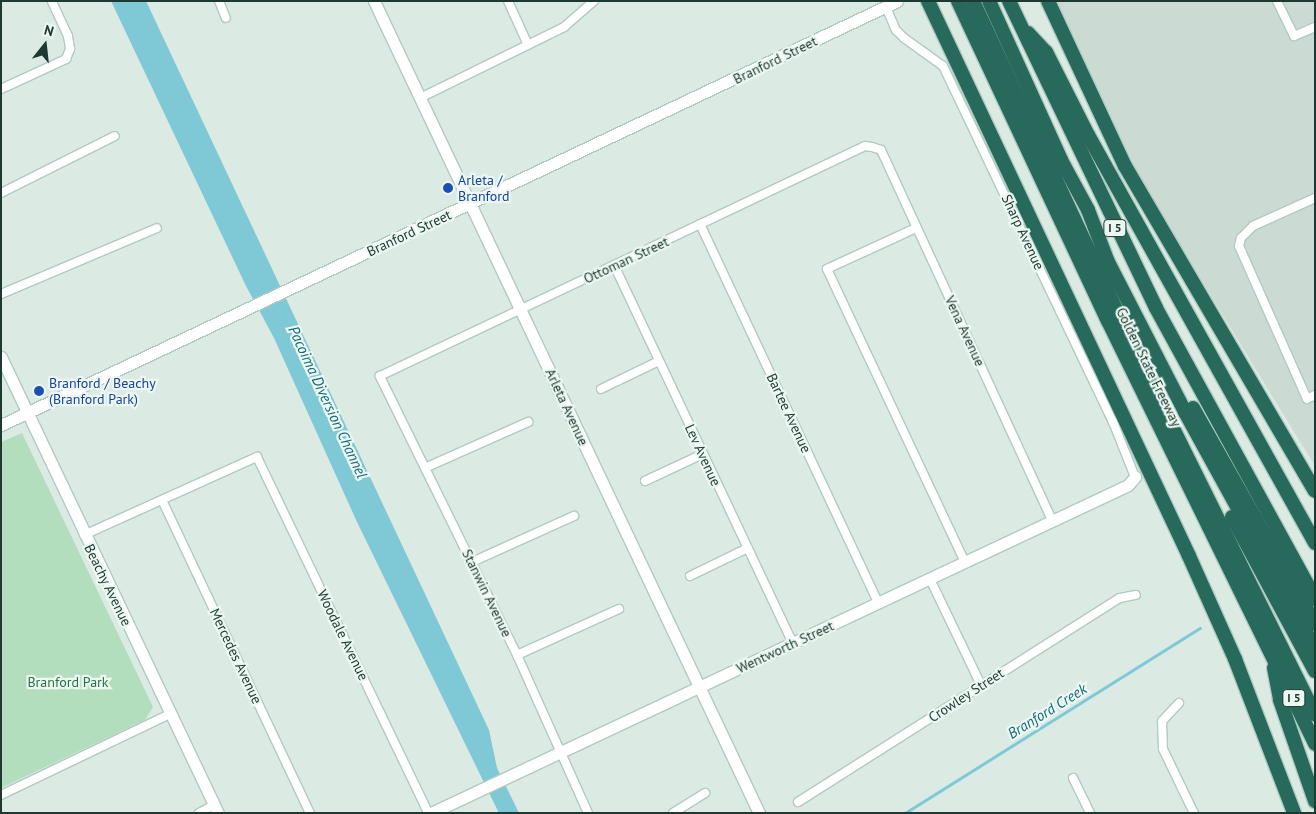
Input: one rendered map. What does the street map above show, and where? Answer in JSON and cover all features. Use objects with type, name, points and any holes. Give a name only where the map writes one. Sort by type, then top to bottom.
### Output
[{"type":"highway","points":[[928,1],[1190,556],[1235,659],[1294,813]]},
{"type":"highway","points":[[989,1],[1103,243],[1315,624]]},
{"type":"highway","name":"I 5","points":[[1009,1],[1156,308],[1315,599]]},
{"type":"highway","points":[[1048,1],[1125,166],[1315,491]]},
{"type":"highway","points":[[963,2],[1315,715]]},
{"type":"highway","name":"Golden State Freeway","points":[[963,2],[1113,330],[1315,744]]},
{"type":"highway","points":[[1019,23],[1046,52],[1088,135],[1315,543]]},
{"type":"highway","points":[[1103,243],[1108,262],[1185,412],[1315,648]]},
{"type":"highway","points":[[1130,337],[1178,417],[1315,671]]},
{"type":"highway","points":[[1271,654],[1280,700],[1315,801]]},
{"type":"main road","name":"Arleta Avenue","points":[[374,1],[759,813]]},
{"type":"main road","name":"Branford Street","points":[[1,425],[897,1]]},
{"type":"main road","name":"Beachy Avenue","points":[[1,357],[84,535],[216,809]]},
{"type":"main road","name":"Wentworth Street","points":[[429,813],[793,644],[1128,485],[1135,477]]},
{"type":"street","points":[[1,89],[66,59],[70,49],[52,1]]},
{"type":"street","points":[[219,1],[226,18]]},
{"type":"street","points":[[508,1],[528,45]]},
{"type":"street","points":[[420,98],[564,27],[594,1]]},
{"type":"street","points":[[1277,1],[1294,36],[1315,27]]},
{"type":"street","name":"Sharp Avenue","points":[[886,6],[900,34],[943,66],[1113,422],[1135,477]]},
{"type":"street","points":[[1,193],[116,136]]},
{"type":"street","name":"Ottoman Street","points":[[380,376],[865,146],[872,147]]},
{"type":"street","name":"Vena Avenue","points":[[872,147],[880,150],[1052,520]]},
{"type":"street","points":[[1311,397],[1242,258],[1241,238],[1253,226],[1315,198]]},
{"type":"street","name":"Bartee Avenue","points":[[700,224],[878,602]]},
{"type":"street","points":[[1,294],[157,228]]},
{"type":"street","points":[[916,228],[827,269],[965,562]]},
{"type":"street","name":"Lev Avenue","points":[[614,266],[793,644]]},
{"type":"street","points":[[601,389],[659,361]]},
{"type":"street","name":"Stanwin Avenue","points":[[380,376],[427,467],[588,813]]},
{"type":"street","points":[[427,467],[528,422]]},
{"type":"street","points":[[645,481],[703,454]]},
{"type":"street","name":"Woodale Avenue","points":[[162,500],[258,458],[429,813]]},
{"type":"street","points":[[84,535],[141,512],[162,500]]},
{"type":"street","name":"Mercedes Avenue","points":[[162,500],[310,813]]},
{"type":"street","points":[[472,562],[574,516]]},
{"type":"street","points":[[690,576],[748,548]]},
{"type":"street","points":[[930,579],[981,685]]},
{"type":"street","name":"Crowley Street","points":[[798,802],[1120,598],[1136,595]]},
{"type":"street","points":[[516,655],[620,609]]},
{"type":"street","points":[[1179,703],[1162,722],[1163,749],[1194,813]]},
{"type":"street","points":[[1,795],[170,714]]},
{"type":"street","points":[[1073,778],[1090,813]]},
{"type":"street","points":[[673,813],[686,810],[705,793]]},
{"type":"street","points":[[199,813],[216,809]]},
{"type":"shaded area","points":[[1055,1],[1315,1],[1315,466],[1145,188]]},
{"type":"green space","name":"Branford Park","points":[[22,433],[153,707],[145,720],[1,788],[1,442]]},
{"type":"water","name":"Pacoima Diversion Channel","points":[[111,1],[146,1],[489,730],[497,768],[519,813],[499,813],[357,522],[274,338],[246,286]]},
{"type":"waterway","name":"Branford Creek","points":[[905,813],[1200,628]]},
{"type":"place","name":"Arleta / Branford","points":[[448,188]]},
{"type":"place","name":"Branford / Beachy (Branford Park)","points":[[39,391]]}]
